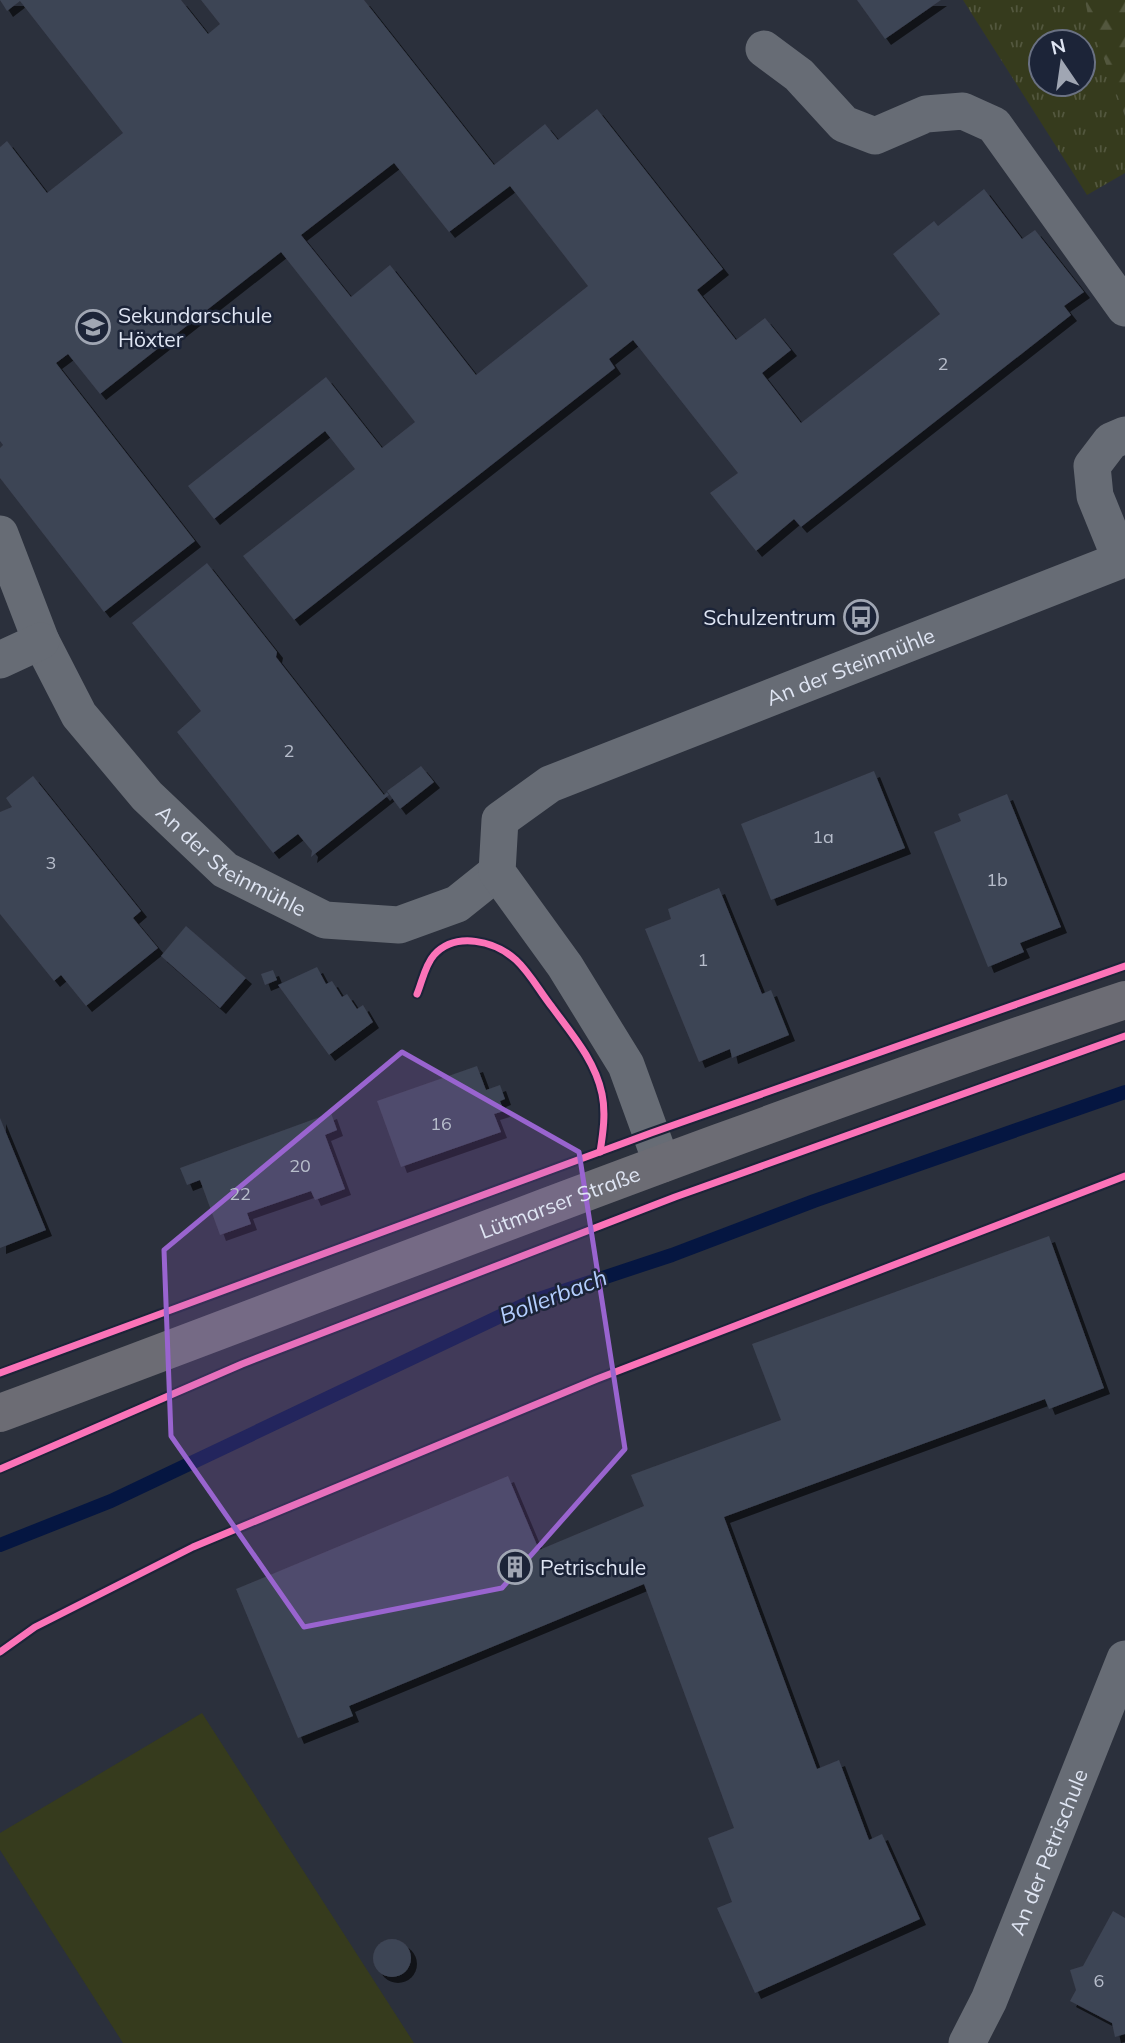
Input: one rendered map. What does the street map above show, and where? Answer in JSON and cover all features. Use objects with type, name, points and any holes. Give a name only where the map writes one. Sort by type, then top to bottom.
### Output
[{"type":"main road","name":"Lütmarser Straße","points":[[0,1413],[662,1164],[986,1046],[1125,1000]]},
{"type":"street","points":[[764,49],[799,75],[844,124],[876,136],[926,114],[963,111],[994,125],[1125,308]]},
{"type":"street","name":"An der Steinmühle","points":[[0,534],[41,641],[79,716],[147,796],[225,870],[325,920],[399,925],[457,904],[497,872],[500,820],[550,784],[1121,560],[1095,496],[1092,466],[1111,441],[1125,435]]},
{"type":"street","points":[[0,660],[41,641]]},
{"type":"street","points":[[497,872],[565,967],[626,1065],[662,1164]]},
{"type":"street","name":"An der Petrischule","points":[[967,2043],[989,2000],[1125,1658]]},
{"type":"highlighted area","points":[[402,1052],[579,1152],[625,1449],[502,1588],[304,1627],[171,1436],[164,1250]]},
{"type":"green space","points":[[963,0],[1085,0],[1095,28],[1027,28],[1027,98],[1097,98],[1097,35],[1125,116],[1125,173],[1087,195]]},
{"type":"green space","points":[[1085,0],[1125,0],[1125,116],[1097,40],[1097,28],[1093,28]]},
{"type":"green space","points":[[202,1713],[414,2043],[123,2043],[0,1850],[0,1833]]},
{"type":"building","points":[[0,0],[181,0],[208,34],[220,24],[201,0],[364,0],[494,165],[545,124],[558,140],[597,109],[723,269],[697,290],[736,340],[765,318],[791,350],[762,373],[801,423],[940,314],[893,254],[934,221],[938,226],[984,189],[1022,239],[1035,230],[1084,292],[1064,306],[1071,315],[801,527],[794,519],[756,551],[710,493],[738,473],[633,340],[609,359],[615,368],[294,620],[243,556],[355,469],[325,431],[214,519],[188,486],[326,377],[382,448],[415,422],[281,252],[100,394],[68,354],[56,363],[195,541],[104,612],[0,478],[0,448],[3,445],[0,441],[0,147],[7,141],[47,193],[123,133],[20,1],[7,11]],"holes":[[[394,163],[449,232],[510,186],[588,286],[476,375],[390,265],[351,297],[301,235]]]},
{"type":"building","points":[[857,0],[941,0],[885,39]]},
{"type":"building","points":[[207,563],[277,652],[276,657],[384,795],[387,792],[389,795],[311,857],[312,851],[298,834],[273,853],[177,732],[201,711],[132,623]]},
{"type":"building","points":[[421,766],[434,782],[400,809],[387,791]]},
{"type":"building","points":[[874,771],[905,848],[771,900],[741,824]]},
{"type":"building","points":[[33,776],[141,911],[133,918],[158,948],[86,1006],[61,975],[54,981],[0,914],[0,812],[12,807],[6,798]]},
{"type":"building","points":[[1007,794],[1061,927],[1020,943],[1024,952],[988,967],[934,832],[961,821],[958,814]]},
{"type":"building","points":[[719,888],[762,994],[771,990],[789,1035],[732,1058],[730,1049],[699,1062],[645,929],[671,919],[668,909]]},
{"type":"building","points":[[186,926],[246,978],[220,1008],[161,956]]},
{"type":"building","points":[[317,967],[326,984],[332,981],[342,997],[347,994],[357,1009],[363,1005],[373,1022],[329,1055],[278,985]]},
{"type":"building","points":[[273,970],[277,980],[265,985],[261,974]]},
{"type":"building","points":[[477,1066],[486,1090],[500,1085],[505,1099],[500,1101],[504,1111],[494,1114],[501,1132],[401,1167],[377,1101]]},
{"type":"building","points":[[331,1113],[337,1130],[325,1135],[345,1189],[315,1200],[311,1191],[247,1213],[251,1224],[220,1235],[200,1180],[187,1185],[180,1168]]},
{"type":"building","points":[[0,1118],[46,1230],[0,1248]]},
{"type":"building","name":"Petrischule","points":[[1049,1236],[1104,1388],[1049,1409],[1045,1399],[724,1517],[817,1769],[839,1760],[869,1840],[882,1834],[920,1919],[755,1993],[717,1908],[732,1902],[708,1838],[734,1828],[644,1584],[349,1706],[353,1716],[298,1738],[236,1589],[508,1476],[539,1550],[644,1506],[631,1475],[781,1420],[752,1344]]},
{"type":"building","points":[[1113,1911],[1125,1918],[1125,2034],[1115,2037],[1112,2023],[1070,2001],[1076,1990],[1070,1970],[1083,1966]]},
{"type":"building","points":[[392,1939],[406,1944],[411,1958],[406,1972],[392,1977],[378,1972],[373,1958],[378,1944]]},
{"type":"waterway","name":"Bollerbach","points":[[0,1545],[111,1501],[530,1302],[672,1255],[814,1201],[1125,1092]]},
{"type":"cycle path","points":[[417,994],[431,959],[453,943],[475,941],[487,944],[516,960],[574,1037],[594,1070],[604,1108],[600,1152]]},
{"type":"cycle path","points":[[0,1373],[651,1133],[1125,966]]},
{"type":"cycle path","points":[[0,1469],[242,1364],[675,1197],[1125,1036]]},
{"type":"cycle path","points":[[0,1652],[35,1627],[193,1547],[597,1379],[1125,1176]]},
{"type":"place","name":"Sekundarschule Höxter","points":[[93,327]]},
{"type":"place","name":"Schulzentrum","points":[[861,617]]},
{"type":"place","name":"Petrischule","points":[[515,1567]]}]
